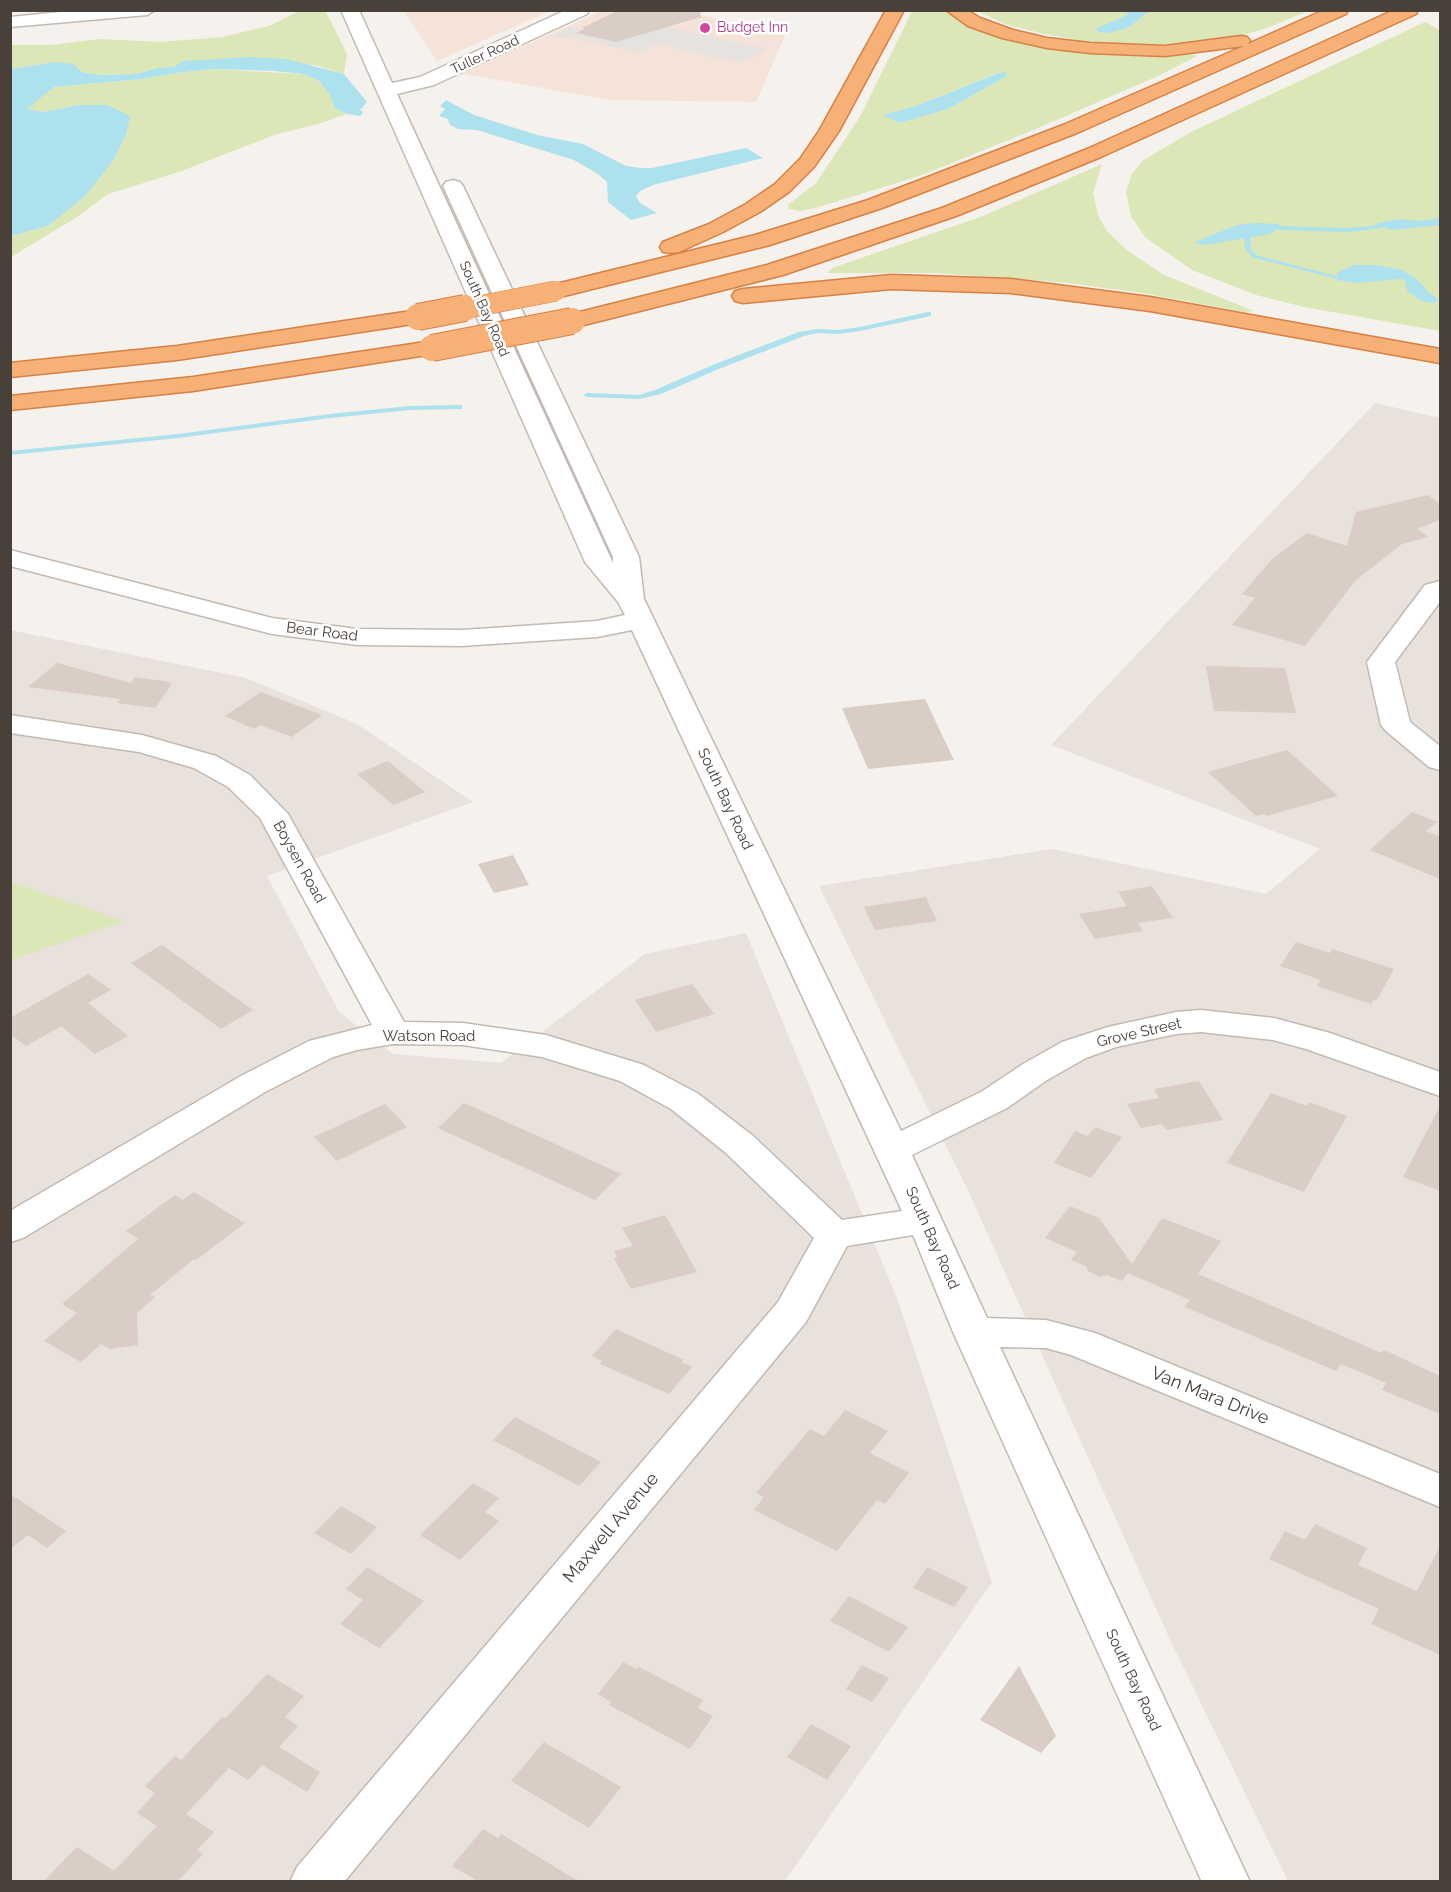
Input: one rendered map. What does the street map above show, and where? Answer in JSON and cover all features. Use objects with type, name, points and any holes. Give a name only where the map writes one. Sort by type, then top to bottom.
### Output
[{"type":"highway","points":[[553,286],[695,237],[753,208],[782,188],[819,148],[895,10]]},
{"type":"highway","points":[[954,10],[974,22],[1028,39],[1068,46],[1140,51],[1214,46],[1264,34],[1334,10]]},
{"type":"highway","points":[[10,370],[239,345],[418,317],[762,240],[875,204],[980,166],[1070,129],[1340,10]]},
{"type":"highway","points":[[572,321],[775,270],[949,212],[1104,148],[1400,15]]},
{"type":"highway","points":[[10,403],[193,384],[432,348],[572,321],[812,287],[891,282],[970,283],[1044,289],[1120,299],[1440,356]]},
{"type":"street","points":[[10,22],[147,10]]},
{"type":"street","name":"South Bay Road","points":[[350,10],[397,89],[598,562],[636,609],[892,1150],[973,1332],[1226,1881]]},
{"type":"street","name":"Tuller Road","points":[[397,89],[427,81],[581,10]]},
{"type":"street","name":"South Bay Road","points":[[398,68],[397,89],[420,114],[626,556],[636,609]]},
{"type":"street","name":"Bear Road","points":[[10,558],[272,626],[357,637],[462,638],[597,629],[636,609]]},
{"type":"street","points":[[1440,589],[1435,591],[1381,662],[1396,725],[1440,761]]},
{"type":"street","name":"Boysen Road","points":[[10,724],[142,744],[205,762],[239,781],[273,814],[393,1033]]},
{"type":"street","name":"Grove Street","points":[[892,1150],[994,1100],[1035,1072],[1074,1050],[1108,1038],[1176,1023],[1201,1022],[1274,1029],[1318,1041],[1440,1084]]},
{"type":"street","name":"Watson Road","points":[[10,1228],[253,1084],[321,1049],[354,1039],[393,1033],[464,1034],[546,1046],[632,1073],[684,1101],[739,1144],[834,1235]]},
{"type":"street","points":[[834,1235],[924,1220]]},
{"type":"street","name":"Maxwell Avenue","points":[[314,1881],[792,1312],[834,1235]]},
{"type":"street","name":"Van Mara Drive","points":[[973,1332],[1046,1334],[1081,1343],[1440,1491]]},
{"type":"shaded area","points":[[404,11],[550,11],[437,61]]},
{"type":"shaded area","points":[[601,11],[682,11],[786,33],[756,102],[611,100],[463,74]]},
{"type":"shaded area","points":[[570,27],[602,34],[667,27],[767,49],[742,63],[656,44],[638,53],[579,39],[548,37]]},
{"type":"shaded area","points":[[1375,403],[1440,418],[1440,1881],[1288,1881],[1172,1644],[971,1197],[819,886],[1052,849],[1266,894],[1320,849],[1051,745]]},
{"type":"shaded area","points":[[10,630],[246,678],[357,724],[473,802],[267,876],[339,1012],[393,1054],[501,1063],[645,954],[746,933],[898,1301],[992,1582],[785,1881],[11,1881]]},
{"type":"green space","points":[[325,10],[347,54],[344,74],[315,65],[184,61],[173,67],[157,68],[136,74],[99,75],[82,72],[55,62],[11,69],[10,45],[51,45],[100,39],[160,42],[222,37],[269,26],[299,11]]},
{"type":"green space","points":[[912,11],[944,11],[958,18],[1095,53],[1144,56],[1187,53],[1197,56],[1158,76],[1036,129],[922,175],[816,208],[800,211],[789,209],[788,205],[816,183],[861,115]],"holes":[[[998,73],[1007,76],[948,109],[900,123],[884,115],[916,106]]]},
{"type":"green space","points":[[977,11],[1129,11],[1129,14],[1096,28],[1102,33],[1130,27],[1147,13],[1158,11],[1308,11],[1267,28],[1234,38],[1194,43],[1146,45],[1082,41],[1040,33],[1005,24]]},
{"type":"green space","points":[[1425,22],[1440,30],[1440,331],[1304,307],[1256,295],[1192,270],[1145,237],[1131,216],[1126,192],[1132,174],[1142,161],[1191,132]]},
{"type":"green space","points":[[213,69],[304,74],[319,81],[330,95],[335,108],[347,114],[277,134],[179,172],[108,194],[77,217],[11,257],[11,236],[48,226],[113,161],[126,135],[129,116],[79,105],[43,112],[26,109],[54,87],[142,79]]},
{"type":"green space","points":[[1102,164],[1093,193],[1098,215],[1106,230],[1128,251],[1164,275],[1254,311],[1244,312],[1142,293],[1059,282],[934,273],[827,273],[832,268],[983,216]]},
{"type":"green space","points":[[11,882],[124,921],[11,960]]},
{"type":"water","points":[[1127,11],[1158,11],[1147,13],[1130,27],[1109,33],[1099,32],[1096,28],[1119,19],[1128,14]]},
{"type":"water","points":[[249,57],[286,59],[344,74],[367,102],[360,110],[363,112],[361,116],[347,114],[335,108],[330,95],[319,81],[304,74],[275,71],[213,69],[142,79],[54,87],[27,109],[43,112],[79,105],[107,105],[130,116],[126,135],[113,161],[85,196],[48,226],[11,236],[11,69],[55,62],[73,64],[82,72],[99,75],[136,74],[157,68],[173,67],[184,61]]},
{"type":"water","points":[[1006,72],[1007,76],[948,109],[900,123],[883,115],[916,106]]},
{"type":"water","points":[[446,100],[474,115],[537,135],[583,144],[626,166],[652,168],[746,148],[763,158],[653,185],[640,191],[636,196],[640,203],[657,213],[631,220],[608,202],[607,182],[598,174],[574,160],[477,130],[458,129],[450,125],[448,119],[439,116],[445,109],[440,106]]},
{"type":"water","points":[[1440,218],[1440,225],[1391,230],[1374,224],[1400,219],[1419,221]]},
{"type":"water","points":[[1280,224],[1270,234],[1204,245],[1195,242],[1237,225]]},
{"type":"water","points":[[1353,265],[1377,265],[1402,270],[1419,281],[1439,300],[1434,303],[1422,301],[1408,292],[1406,280],[1355,283],[1337,280],[1337,273]]},
{"type":"building","points":[[619,10],[700,10],[701,17],[616,42],[576,33]]},
{"type":"building","points":[[1428,495],[1440,504],[1440,520],[1417,529],[1428,537],[1402,544],[1356,580],[1305,646],[1232,625],[1255,598],[1242,594],[1273,558],[1307,533],[1347,546],[1356,512]]},
{"type":"building","points":[[57,663],[131,683],[135,677],[172,684],[155,708],[117,703],[120,699],[28,687]]},
{"type":"building","points":[[1206,666],[1285,668],[1296,713],[1214,711]]},
{"type":"building","points":[[261,692],[322,715],[292,737],[260,725],[254,729],[225,716]]},
{"type":"building","points":[[925,699],[954,760],[868,769],[842,708]]},
{"type":"building","points":[[1287,750],[1338,796],[1266,816],[1264,814],[1256,816],[1208,772]]},
{"type":"building","points":[[388,761],[425,792],[393,805],[357,774]]},
{"type":"building","points":[[1412,812],[1437,822],[1426,831],[1440,837],[1440,879],[1370,850]]},
{"type":"building","points":[[513,855],[529,885],[494,893],[478,864]]},
{"type":"building","points":[[1152,886],[1173,918],[1138,923],[1143,931],[1095,939],[1079,914],[1127,906],[1118,892]]},
{"type":"building","points":[[926,897],[937,921],[875,930],[864,907]]},
{"type":"building","points":[[1296,942],[1330,953],[1332,949],[1394,969],[1377,1000],[1374,999],[1371,1004],[1317,986],[1321,980],[1280,966]]},
{"type":"building","points":[[162,945],[253,1010],[221,1029],[131,963]]},
{"type":"building","points":[[88,974],[111,990],[88,1003],[128,1036],[95,1054],[61,1026],[26,1046],[10,1034],[10,1018]]},
{"type":"building","points":[[692,984],[714,1014],[656,1032],[635,1000]]},
{"type":"building","points":[[1199,1081],[1223,1120],[1166,1130],[1162,1124],[1141,1128],[1127,1104],[1159,1098],[1154,1089]]},
{"type":"building","points":[[1271,1093],[1307,1106],[1309,1102],[1347,1116],[1304,1192],[1227,1163]]},
{"type":"building","points":[[464,1103],[621,1174],[595,1200],[438,1128]]},
{"type":"building","points":[[385,1104],[407,1127],[337,1161],[314,1137]]},
{"type":"building","points":[[1440,1106],[1440,1191],[1403,1177]]},
{"type":"building","points":[[1095,1127],[1122,1137],[1091,1178],[1054,1163],[1075,1131],[1088,1136]]},
{"type":"building","points":[[194,1192],[245,1223],[196,1260],[194,1259],[150,1295],[155,1297],[137,1313],[138,1345],[110,1349],[101,1344],[81,1362],[44,1341],[77,1313],[62,1304],[138,1239],[126,1231],[175,1195],[183,1200]]},
{"type":"building","points":[[1070,1206],[1099,1218],[1132,1264],[1162,1218],[1221,1241],[1198,1274],[1382,1353],[1384,1350],[1440,1376],[1440,1414],[1382,1390],[1386,1383],[1341,1364],[1336,1371],[1185,1307],[1190,1300],[1128,1273],[1122,1281],[1107,1275],[1100,1277],[1088,1271],[1086,1266],[1071,1260],[1077,1252],[1045,1238]]},
{"type":"building","points":[[665,1215],[697,1272],[631,1289],[614,1258],[617,1257],[614,1251],[633,1246],[622,1228]]},
{"type":"building","points":[[616,1329],[684,1360],[681,1362],[692,1367],[669,1394],[600,1364],[602,1361],[592,1356]]},
{"type":"building","points":[[845,1410],[888,1431],[870,1453],[909,1473],[885,1504],[877,1500],[837,1551],[754,1510],[764,1497],[756,1493],[810,1429],[824,1436]]},
{"type":"building","points":[[515,1417],[601,1462],[579,1486],[493,1440]]},
{"type":"building","points":[[473,1483],[499,1498],[485,1512],[499,1521],[460,1560],[420,1535]]},
{"type":"building","points":[[10,1494],[66,1531],[47,1548],[28,1535],[10,1549]]},
{"type":"building","points":[[341,1506],[377,1527],[351,1554],[314,1533]]},
{"type":"building","points":[[1315,1524],[1367,1548],[1358,1565],[1417,1591],[1440,1546],[1440,1655],[1371,1624],[1379,1609],[1269,1559],[1285,1531],[1305,1540]]},
{"type":"building","points":[[367,1567],[424,1601],[379,1648],[340,1624],[363,1600],[346,1589]]},
{"type":"building","points":[[927,1567],[968,1587],[954,1607],[913,1588]]},
{"type":"building","points":[[849,1596],[908,1627],[889,1652],[830,1621]]},
{"type":"building","points":[[623,1662],[637,1669],[639,1667],[703,1700],[698,1708],[713,1716],[690,1749],[609,1705],[611,1702],[598,1694]]},
{"type":"building","points":[[862,1665],[889,1678],[872,1702],[846,1689]]},
{"type":"building","points":[[1019,1666],[1056,1736],[1041,1753],[980,1720]]},
{"type":"building","points":[[267,1674],[304,1696],[285,1717],[298,1726],[279,1747],[320,1772],[307,1792],[262,1765],[248,1780],[229,1768],[186,1814],[214,1832],[197,1850],[203,1854],[178,1881],[44,1881],[77,1847],[114,1871],[157,1826],[137,1813],[155,1793],[145,1786],[175,1756],[181,1760],[222,1717],[225,1719]]},
{"type":"building","points":[[811,1724],[851,1746],[827,1780],[787,1757]]},
{"type":"building","points":[[544,1742],[621,1787],[589,1828],[511,1781]]},
{"type":"building","points":[[483,1829],[498,1838],[501,1834],[578,1881],[478,1881],[452,1866]]},
{"type":"waterway","points":[[1278,228],[1349,230],[1380,227]]},
{"type":"waterway","points":[[1247,237],[1248,248],[1254,256],[1337,277]]},
{"type":"waterway","points":[[587,395],[639,397],[658,392],[802,334],[860,329],[928,314]]},
{"type":"waterway","points":[[10,453],[178,436],[330,416],[410,408],[459,407]]},
{"type":"place","name":"Budget Inn","points":[[705,28]]}]
